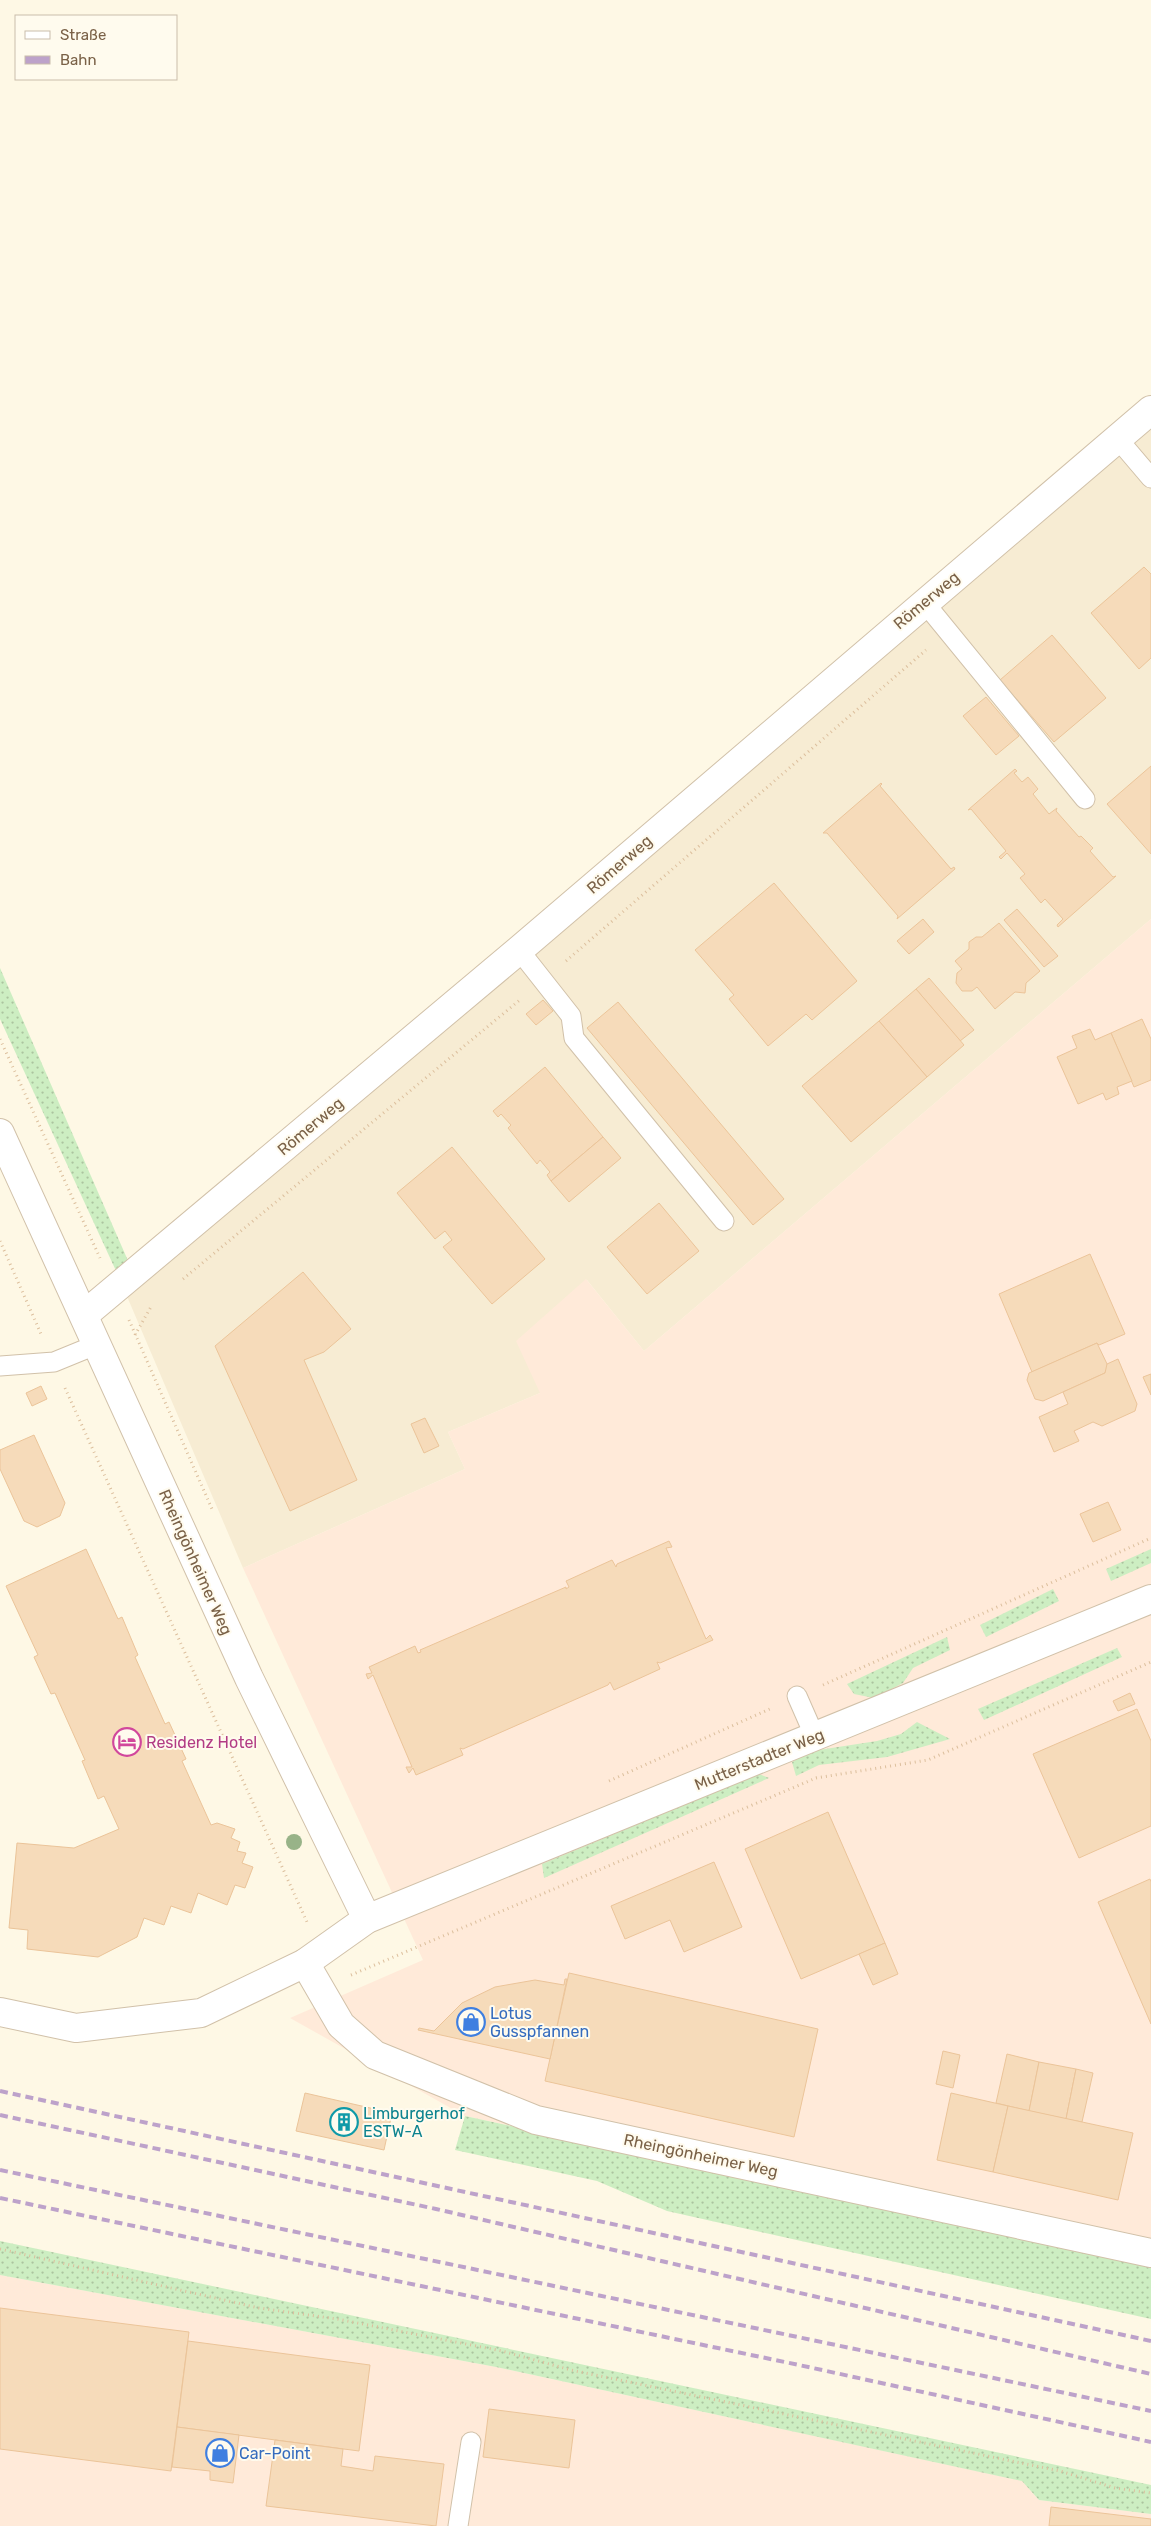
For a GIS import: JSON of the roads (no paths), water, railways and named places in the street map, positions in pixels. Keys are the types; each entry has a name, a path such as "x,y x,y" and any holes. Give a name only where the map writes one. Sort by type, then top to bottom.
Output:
{"street":[{"name":"Römerweg","path":"84,1315 519,950 1151,410"},
{"name":"Rheingönheimer Weg","path":"0,1133 249,1678 366,1919"},
{"name":"Mutterstadter Weg","path":"366,1919 1151,1600"},
{"path":"0,2012 76,2028 201,2012 305,1963 366,1919"},
{"name":"Rheingönheimer Weg","path":"305,1963 341,2025 376,2055 536,2120 1151,2252"}],"lane":[{"path":"1117,438 1151,478"},
{"path":"924,602 1085,799"},
{"path":"519,950 571,1016 574,1038 724,1220"},
{"path":"0,1366 54,1362 98,1344"},
{"path":"797,1696 815,1736"},
{"path":"458,2526 471,2442"}],"railway":[{"path":"0,2091 1151,2341"},
{"path":"0,2115 436,2209 1151,2374"},
{"path":"0,2170 1151,2411"},
{"path":"0,2198 799,2365 1151,2442"}],"place":[{"name":"Residenz Hotel","path":"127,1742"},
{"name":"Lotus Gusspfannen","path":"471,2022"},
{"name":"Limburgerhof ESTW-A","path":"344,2122"},
{"name":"Car-Point","path":"220,2453"}]}
